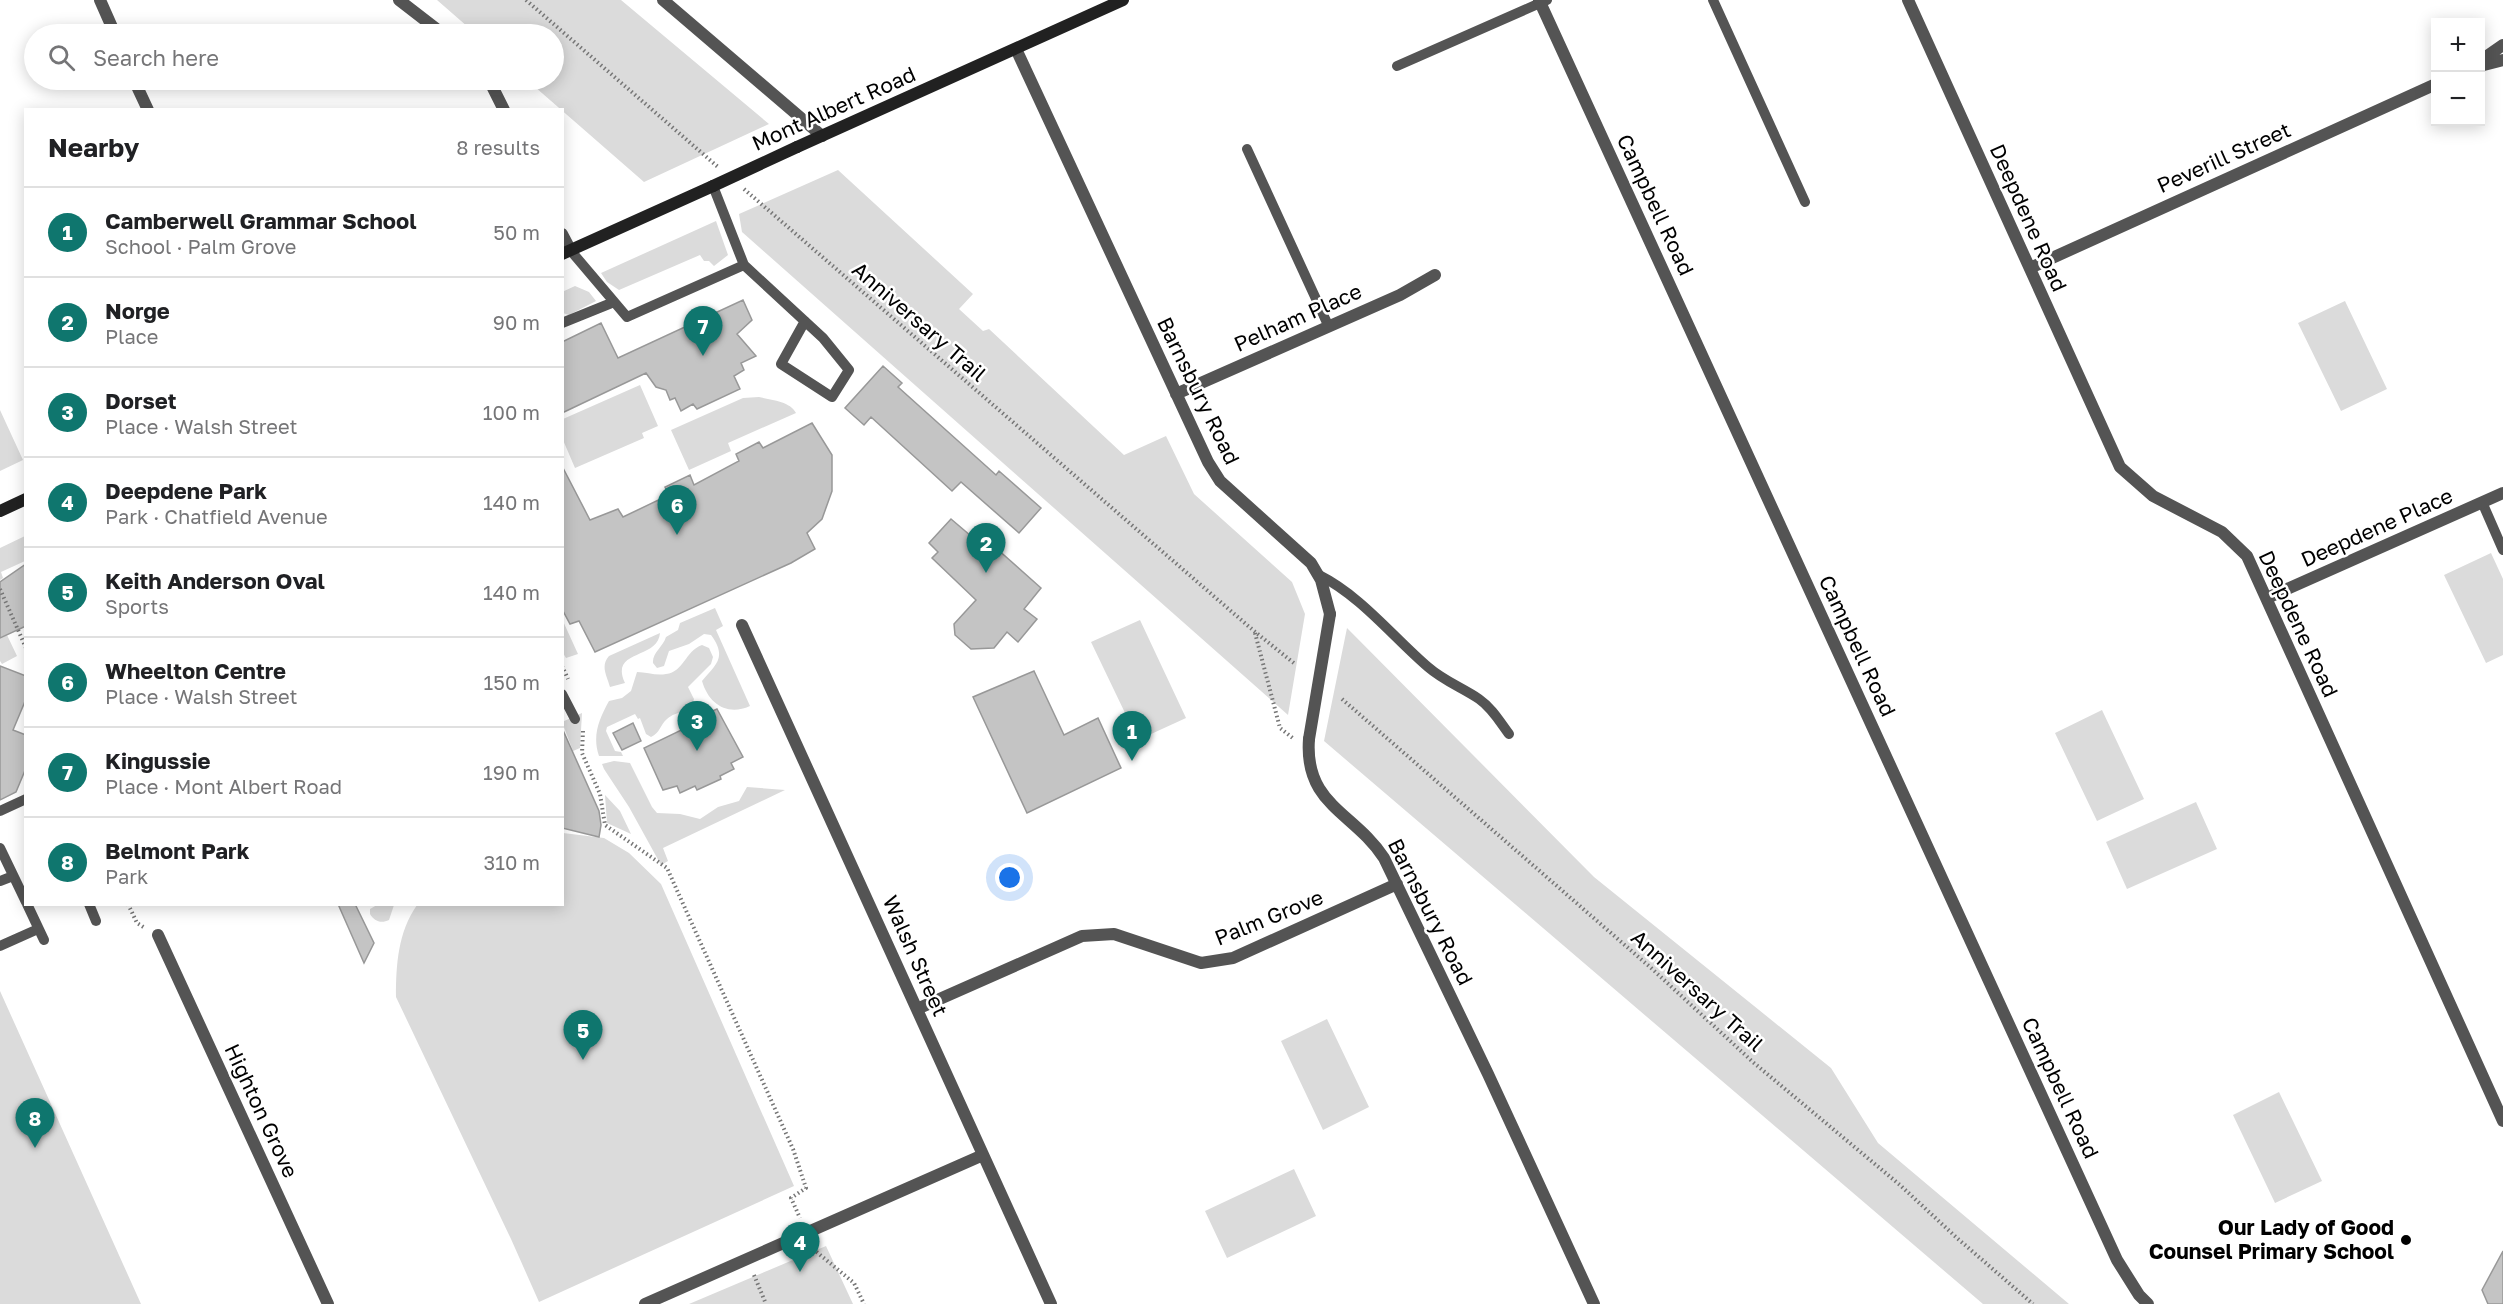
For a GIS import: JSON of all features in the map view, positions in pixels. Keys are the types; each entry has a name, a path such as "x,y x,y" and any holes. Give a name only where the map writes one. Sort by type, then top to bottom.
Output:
{"main road":[{"name":"Mont Albert Road","path":"567,253 1122,0"},
{"path":"0,511 24,500"}],"street":[{"path":"100,0 111,24"},
{"path":"399,0 430,24"},
{"path":"663,0 822,136"},
{"name":"Deepdene Road","path":"1908,0 2120,467 2153,496 2222,532 2247,556 2503,1120"},
{"name":"Campbell Road","path":"1542,1 2117,1260 2139,1295 2148,1304"},
{"path":"2485,58 2503,45"},
{"name":"Barnsbury Road","path":"1016,49 1203,453 1220,480 1300,552 1319,575 1330,614 1309,740 1310,770 1319,790 1373,843 1397,884 1594,1304"},
{"path":"2485,65 2503,60"},
{"name":"Peverill Street","path":"2030,268 2431,86"},
{"path":"139,90 147,108"},
{"path":"494,90 503,108"},
{"name":"Pelham Place","path":"1176,394 1400,295 1435,275"},
{"name":"Deepdene Place","path":"2267,598 2503,493"},
{"name":"Walsh Street","path":"742,625 1051,1304"},
{"name":"Palm Grove","path":"917,1009 1082,936 1114,934 1201,963 1233,958 1397,884"},
{"name":"Highton Grove","path":"158,935 328,1304"},
{"path":"645,1304 806,1239 983,1155"}],"lane":[{"path":"1713,0 1806,202"},
{"path":"1397,66 1542,1"},
{"path":"1247,148 1328,326"},
{"path":"713,186 744,265 823,338 849,370 832,397 781,364 806,323"},
{"path":"567,253 627,316 744,265"},
{"path":"564,322 614,302"},
{"path":"2482,502 2503,550"},
{"path":"1319,575 1364,609 1437,675 1480,700 1495,714 1509,734"},
{"path":"567,690 579,722"},
{"path":"0,811 24,800"},
{"path":"0,849 24,899"},
{"path":"0,881 13,876"},
{"path":"27,906 44,939"},
{"path":"90,906 96,921"},
{"path":"0,946 38,929"}],"path":[{"path":"526,0 554,24"},
{"path":"564,33 723,171"},
{"name":"Anniversary Trail","path":"741,187 1254,632 1295,664"},
{"path":"0,589 24,643"},
{"path":"1254,632 1280,728"},
{"name":"Anniversary Trail","path":"1342,699 1650,968 1754,1063 1900,1185 1963,1244 2033,1304"},
{"path":"579,722 582,753 600,794 605,825 667,868 793,1149 806,1188 791,1198 806,1239 854,1282 864,1304"},
{"path":"129,906 137,923 158,935"},
{"path":"761,1272 753,1276 766,1304"}],"shaded area":[{"path":"437,0 621,0 769,124 644,182 564,112 564,108 559,108 538,90 564,90 564,24 465,24"},
{"path":"838,170 973,294 959,309 983,331 989,329 1124,455 1166,436 1194,494 1292,582 1305,614 1288,715 742,232 739,214"},
{"path":"716,221 728,255 714,266 709,261 704,261 700,255 619,290 607,282 601,273"},
{"path":"575,286 589,292 596,301 569,315 564,313 564,291"},
{"path":"2345,301 2387,389 2341,411 2298,323"},
{"path":"640,385 658,426 642,433 644,438 575,468 564,442 564,419"},
{"path":"759,397 785,403 796,413 728,443 731,451 689,470 671,430 743,398"},
{"path":"0,410 23,460 0,471"},
{"path":"24,536 24,561 1,572 3,578 0,580 0,548"},
{"path":"2491,553 2503,579 2503,655 2486,663 2444,575"},
{"path":"715,608 723,626 716,630 750,706 742,709 734,710 720,706 714,702 705,689 702,681 718,661 719,655 719,650 711,635 704,634 689,644 669,651 664,666 657,668 653,663 654,656 666,637 678,630 680,623"},
{"path":"1140,620 1186,718 1138,740 1091,642"},
{"path":"564,623 578,654 566,658 564,655"},
{"path":"1347,628 1594,877 1831,1068 1878,1143 2069,1304 1983,1304 1324,741"},
{"path":"660,633 657,642 623,665 625,683 610,687 605,667 609,656"},
{"path":"7,635 17,656 2,664 0,638"},
{"path":"702,645 709,648 713,657 711,664 688,687 694,699 690,707 667,719 651,737 646,734 640,718 638,719 635,714 607,727 606,731 615,751 621,752 623,756 599,756 596,735 602,714 609,701 622,698 631,691 637,672 659,675 672,672"},
{"path":"2102,710 2144,799 2097,821 2055,733"},
{"path":"582,713 580,748 573,751 564,721"},
{"path":"614,761 630,763 657,813 680,814 700,819 718,807 739,801 747,787 785,790 663,848 668,861 661,865 629,807 604,769 602,764"},
{"path":"605,795 620,811 631,834 607,823"},
{"path":"2196,802 2217,849 2127,889 2106,842"},
{"path":"564,833 604,838 629,853 661,884 794,1186 539,1302 396,997 399,949 416,906 564,906"},
{"path":"375,906 394,906 389,920 381,922 370,914 370,909"},
{"path":"0,991 141,1304 0,1304"},
{"path":"1327,1019 1369,1107 1323,1130 1281,1041"},
{"path":"2279,1092 2322,1181 2275,1203 2233,1115"},
{"path":"1294,1169 1316,1216 1227,1258 1205,1211"},
{"path":"826,1246 853,1304 689,1304"}],"building":[{"path":"743,300 752,320 737,334 756,356 741,363 744,370 734,376 740,389 697,409 693,404 681,411 675,398 670,400 666,390 656,387 646,373 564,412 564,341 601,323 618,358"},
{"path":"883,366 902,383 898,387 996,475 999,471 1041,508 1019,533 961,482 952,491 871,417 864,425 845,408"},
{"path":"812,423 832,455 832,491 822,519 807,533 815,549 791,563 595,652 579,621 570,624 564,613 564,470 590,520 618,509 623,517 669,495 665,487 690,475 694,485 739,461 736,454 759,442 763,448"},
{"path":"951,519 991,553 996,548 1041,588 1024,609 1037,619 1018,642 1007,632 994,648 971,649 955,635 954,624 976,600 932,558 938,552 929,543"},
{"path":"24,565 24,627 0,638 0,582"},
{"path":"0,666 24,675 24,704 13,730 24,734 24,773 16,792 0,800"},
{"path":"1034,671 1064,735 1098,718 1121,768 1027,813 973,697"},
{"path":"717,709 743,757 731,763 734,769 720,776 721,779 697,790 695,786 680,793 677,786 663,790 644,748 694,724 692,720"},
{"path":"633,723 641,741 622,750 613,733"},
{"path":"564,732 599,811 601,825 599,837 564,828"},
{"path":"339,906 356,906 374,943 364,963"},
{"path":"2503,1251 2503,1304 2488,1304 2482,1290"}],"place":[{"name":"Kingussie","path":"703,356"},
{"name":"Wheelton Centre","path":"677,535"},
{"name":"Norge","path":"986,573"},
{"name":"Dorset","path":"697,751"},
{"name":"Camberwell Grammar School","path":"1132,761"},
{"name":"Keith Anderson Oval","path":"583,1060"},
{"name":"Belmont Park","path":"35,1148"},
{"name":"Our Lady of Good Counsel Primary School","path":"2406,1240"},
{"name":"Deepdene Park","path":"800,1272"}]}
